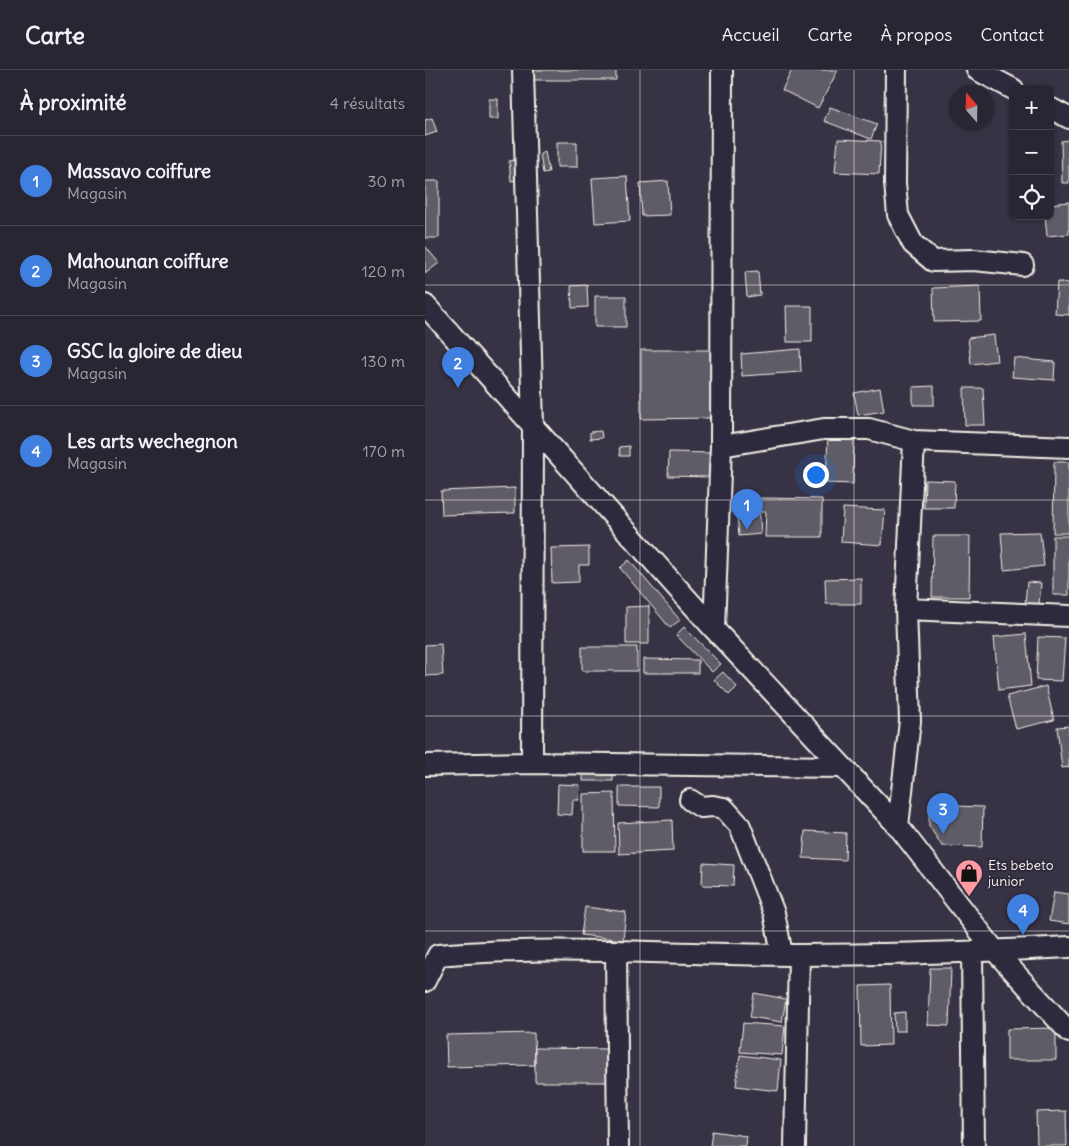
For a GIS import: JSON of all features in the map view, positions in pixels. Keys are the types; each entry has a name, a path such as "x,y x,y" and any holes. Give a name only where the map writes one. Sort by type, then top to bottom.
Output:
{"street":[{"path":"523,70 533,426 532,763"},
{"path":"714,629 721,446 722,70"},
{"path":"897,70 895,183 898,215 913,244 933,261 974,260 1023,265"},
{"path":"977,70 1009,87"},
{"path":"1054,110 1069,118"},
{"path":"425,305 714,629 898,826 995,951 1069,1032"},
{"path":"721,446 824,429 869,429 914,441 1069,447"},
{"path":"898,826 910,721 906,609 914,441"},
{"path":"906,609 1069,616"},
{"path":"425,765 532,763 842,767"},
{"path":"690,800 701,807 713,806 724,808 739,826 791,955 795,1146"},
{"path":"425,981 432,955 482,951 616,951 791,955 972,952 1069,947"},
{"path":"616,951 618,1146"},
{"path":"972,952 973,1146"}],"building":[{"path":"533,70 616,70 616,80 533,80"},
{"path":"792,70 838,70 818,108 782,90"},
{"path":"489,99 498,99 498,119 489,119"},
{"path":"830,107 877,124 871,139 824,121"},
{"path":"432,118 437,132 425,136 425,120"},
{"path":"838,139 881,141 879,174 835,172"},
{"path":"1069,140 1069,183 1062,183 1061,141"},
{"path":"557,142 577,142 577,167 557,167"},
{"path":"545,152 549,172 543,173 540,154"},
{"path":"515,160 518,180 511,181 509,161"},
{"path":"627,176 630,221 595,223 592,178"},
{"path":"425,181 439,181 439,238 425,238"},
{"path":"668,181 670,215 642,216 640,183"},
{"path":"1069,202 1069,234 1047,236 1045,220 1054,220 1054,204"},
{"path":"425,246 439,263 426,273 425,272"},
{"path":"758,271 760,295 747,297 745,272"},
{"path":"1057,282 1069,283 1069,315 1055,314"},
{"path":"587,285 588,307 572,308 571,286"},
{"path":"980,286 981,321 934,322 933,288"},
{"path":"595,296 626,296 626,327 595,327"},
{"path":"786,306 812,306 812,342 787,342"},
{"path":"994,335 997,361 971,364 968,338"},
{"path":"800,349 801,372 742,376 741,354"},
{"path":"641,350 711,350 711,418 641,419"},
{"path":"1014,358 1055,362 1054,380 1012,377"},
{"path":"934,386 934,405 913,405 913,387"},
{"path":"880,388 884,411 858,415 854,393"},
{"path":"964,388 983,388 985,425 965,425"},
{"path":"601,431 602,438 590,439 590,432"},
{"path":"828,435 854,436 853,484 826,483"},
{"path":"629,446 629,456 620,456 619,447"},
{"path":"669,452 710,453 709,477 668,476"},
{"path":"1054,462 1069,462 1069,533 1053,533"},
{"path":"925,480 955,481 954,508 924,508"},
{"path":"515,488 515,513 442,515 441,491"},
{"path":"760,498 822,499 822,537 765,537 766,512 760,512"},
{"path":"759,503 761,534 739,536 736,505"},
{"path":"843,508 885,510 882,545 841,542"},
{"path":"1040,532 1044,566 1004,570 1001,533"},
{"path":"933,536 970,536 969,597 932,597"},
{"path":"1053,536 1069,536 1069,595 1053,595"},
{"path":"589,547 589,565 579,565 579,582 552,583 551,548"},
{"path":"629,560 680,620 670,628 620,568"},
{"path":"861,578 861,604 826,604 825,579"},
{"path":"1027,582 1041,583 1039,605 1025,604"},
{"path":"649,606 649,644 626,644 626,607"},
{"path":"684,627 721,664 712,672 676,635"},
{"path":"1026,634 1031,686 999,690 994,637"},
{"path":"1038,637 1065,638 1062,681 1036,680"},
{"path":"441,644 443,675 425,676 425,645"},
{"path":"582,647 637,647 637,671 582,671"},
{"path":"643,659 698,660 698,673 643,673"},
{"path":"723,672 737,687 729,695 714,680"},
{"path":"1046,686 1054,720 1016,729 1007,696"},
{"path":"1069,726 1069,767 1062,768 1057,727"},
{"path":"583,770 613,770 613,781 583,781"},
{"path":"558,784 580,785 579,800 573,800 572,815 557,814"},
{"path":"619,787 659,787 659,807 619,806"},
{"path":"614,793 615,851 583,851 583,794"},
{"path":"929,805 983,807 982,847 942,846 929,826"},
{"path":"672,820 673,851 619,854 618,823"},
{"path":"805,831 846,833 845,860 803,858"},
{"path":"703,863 734,865 733,886 702,885"},
{"path":"1054,892 1069,894 1069,924 1049,921"},
{"path":"585,907 626,912 623,940 581,935"},
{"path":"930,968 951,968 949,1026 928,1025"},
{"path":"890,985 891,1045 861,1046 860,986"},
{"path":"754,993 786,999 782,1022 750,1017"},
{"path":"905,1012 905,1031 895,1031 894,1013"},
{"path":"743,1023 785,1026 782,1055 740,1052"},
{"path":"1056,1028 1056,1060 1007,1060 1007,1029"},
{"path":"534,1033 535,1065 447,1067 446,1035"},
{"path":"535,1048 611,1049 611,1082 535,1082"},
{"path":"740,1055 781,1060 778,1091 736,1086"},
{"path":"1066,1111 1067,1146 1037,1146 1036,1112"},
{"path":"712,1131 746,1136 745,1146 710,1146"}],"place":[{"name":"Mahounan coiffure","path":"458,388"},
{"name":"Massavo coiffure","path":"747,530"},
{"name":"GSC la gloire de dieu","path":"943,834"},
{"name":"Ets bebeto junior","path":"969,897"},
{"name":"Les arts wechegnon","path":"1023,935"}]}
